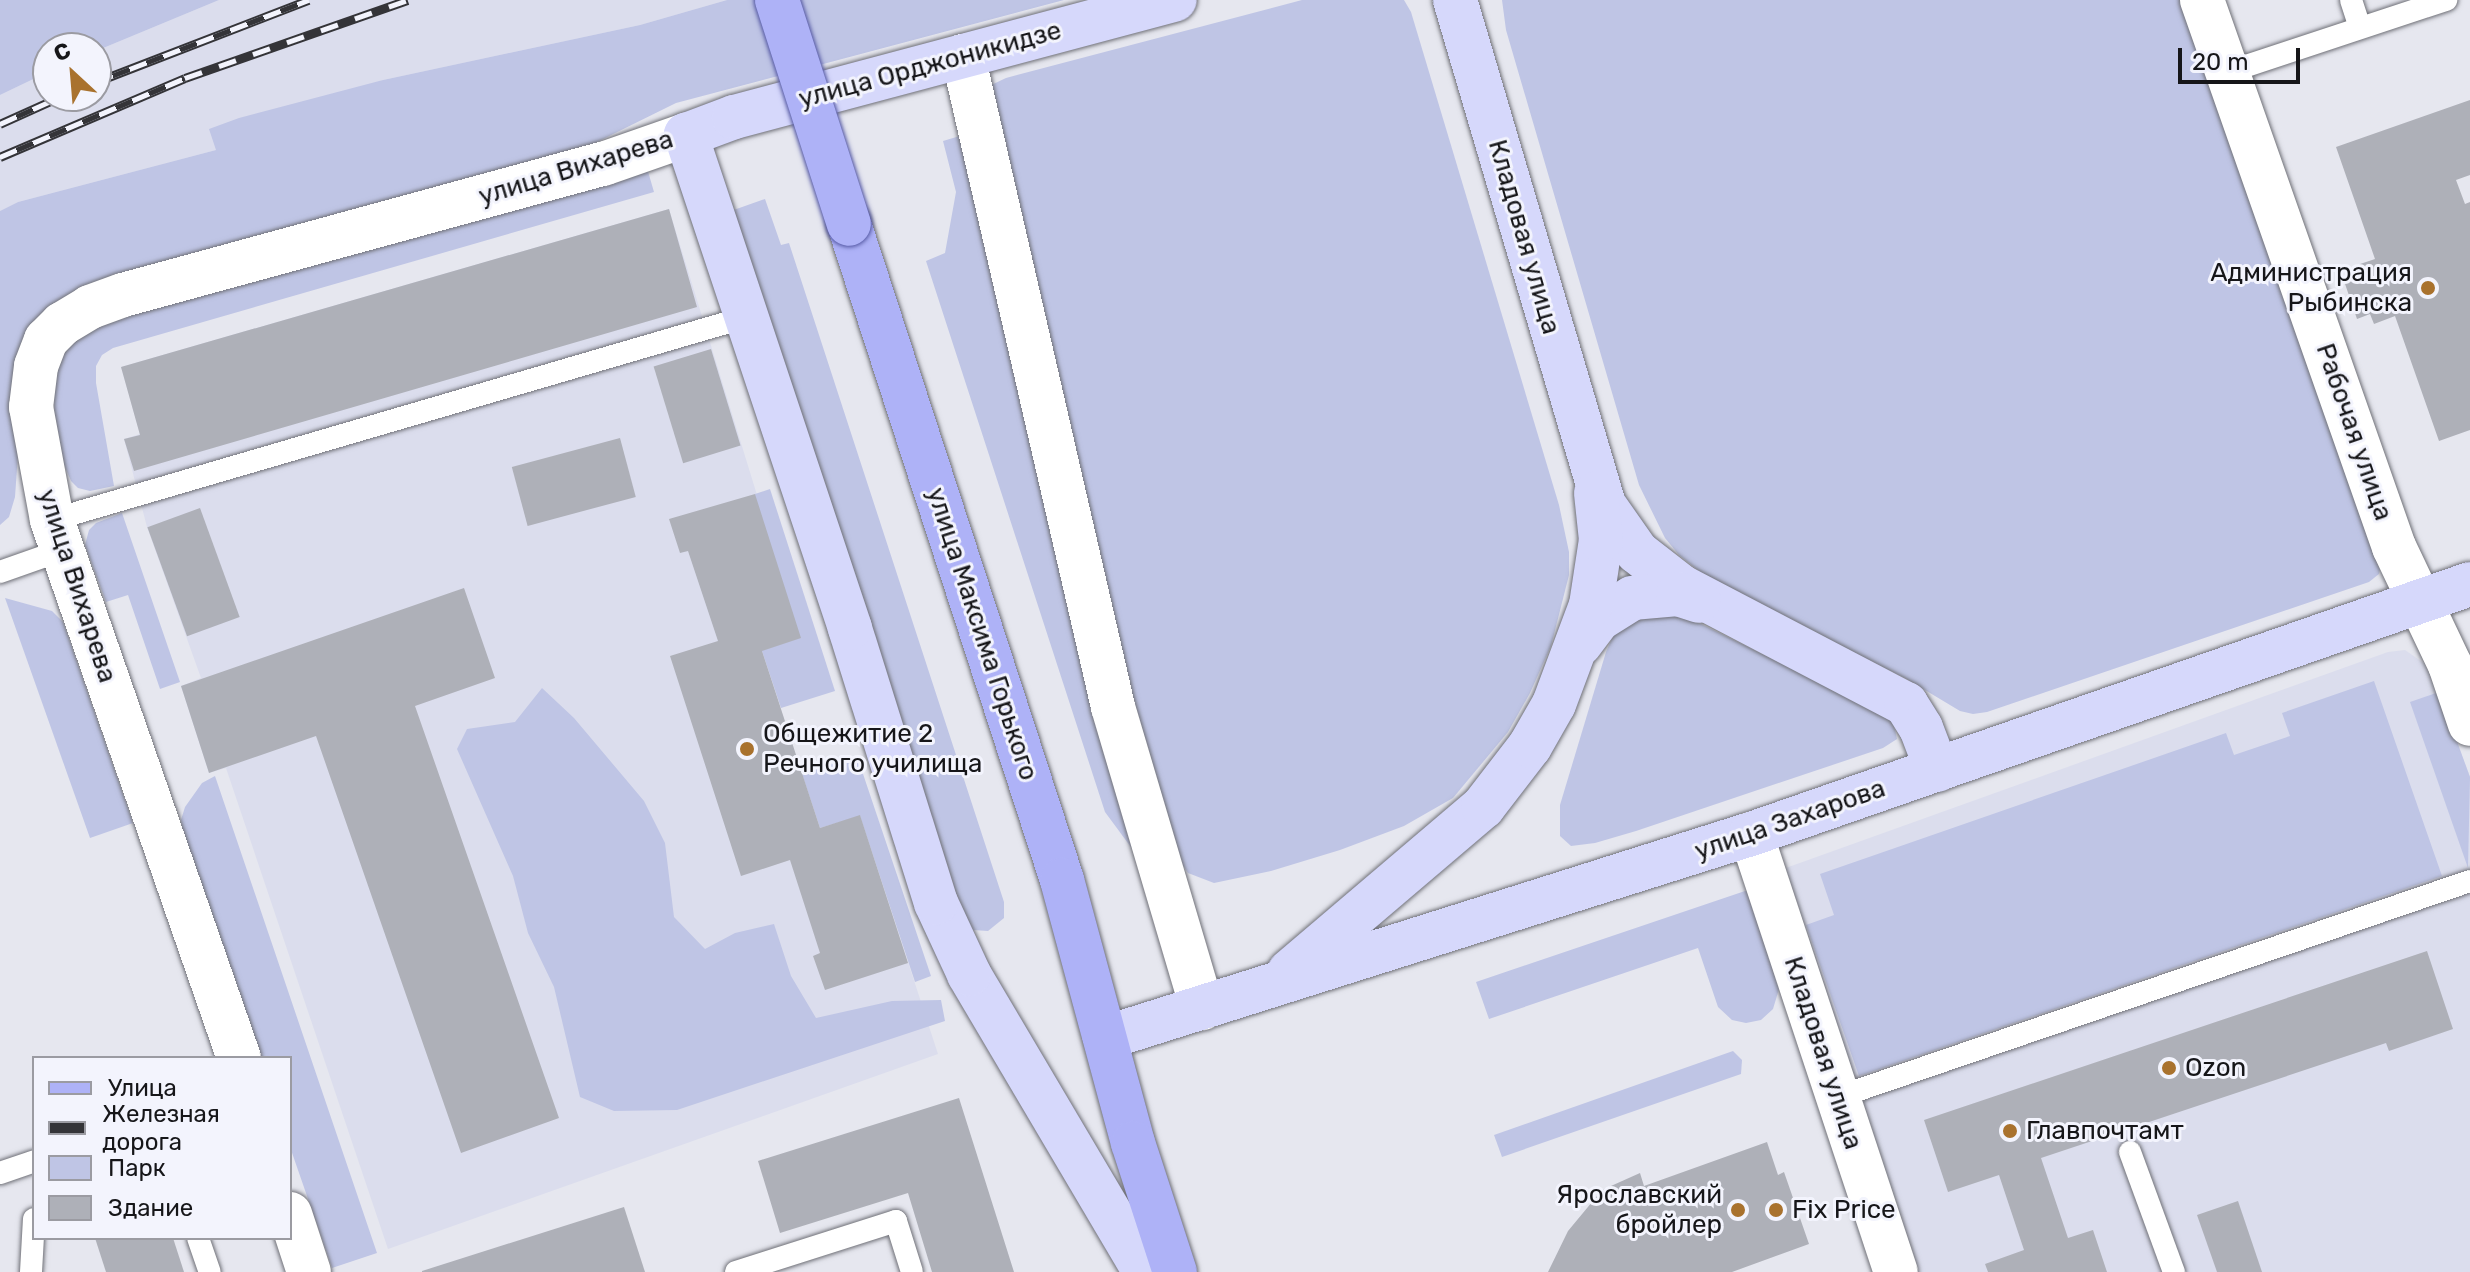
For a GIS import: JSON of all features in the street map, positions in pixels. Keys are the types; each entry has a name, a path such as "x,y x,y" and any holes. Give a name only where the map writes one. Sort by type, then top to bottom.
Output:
{"main road":[{"name":"улица Максима Горького","path":"777,0 1062,880 1133,1143 1175,1272"}],"street":[{"name":"улица Орджоникидзе","path":"686,135 734,117 1175,0"},
{"name":"Кладовая улица","path":"1455,0 1593,475"},
{"name":"Рабочая улица","path":"2202,0 2394,547 2450,665 2470,724"},
{"path":"963,56 1113,707 1202,1008"},
{"path":"686,135 850,628 925,873 947,928 982,998 1145,1272"},
{"name":"улица Вихарева","path":"238,1056 57,535 41,474 31,407 36,366 46,340 62,324 90,307 123,295 603,164 686,135"},
{"path":"1593,475 1604,505 1637,552 1658,571 1709,604 1906,704 1921,728 1937,770"},
{"path":"1274,985 1483,807 1530,746 1554,704 1575,654 1598,572 1601,540 1593,475"},
{"name":"улица Захарова","path":"1105,1038 1751,834 2470,584"},
{"path":"1575,654 1599,619 1632,598 1678,594 1709,604"},
{"name":"Кладовая улица","path":"1751,834 1896,1272"},
{"path":"292,1220 309,1272"}],"lane":[{"path":"2351,0 2360,28"},
{"path":"2228,72 2446,0"},
{"path":"0,572 57,535 746,317"},
{"path":"1838,1097 2470,881"},
{"path":"2130,1152 2174,1272"},
{"path":"0,1173 32,1162"},
{"path":"736,1272 896,1221 912,1272"},
{"path":"31,1272 33,1240"},
{"path":"199,1240 210,1272"}],"shaded area":[{"path":"219,0 727,0 640,25 383,80 216,150 18,202 0,211 0,95 32,80 32,112 112,112 112,44"},
{"path":"669,209 801,638 762,651 819,828 860,815 938,1054 388,1249 226,768 209,773 181,686 201,678 147,527 124,439 140,434 121,367"},
{"path":"2405,650 2428,666 2470,777 2470,1272 1916,1272 1783,869 2388,652"}],"green space":[{"path":"0,0 219,0 112,44 112,32 32,32 32,80 0,95"},
{"path":"727,0 1064,0 676,103 595,143 116,281 85,293 19,440 15,497 9,517 0,525 0,211 18,202 216,150 209,129 239,118 383,80 640,25"},
{"path":"1302,0 1404,0 1411,12 1559,505 1569,552 1569,575 1551,646 1530,693 1508,732 1453,798 1404,826 1340,850 1271,871 1214,883 1188,873 1163,836 987,87 1006,78"},
{"path":"1502,0 2183,0 2380,569 2379,574 2369,582 1987,712 1973,714 1960,711 1905,678 1717,585 1679,555 1665,538 1639,485 1506,30"},
{"path":"970,133 1136,854 1105,812 926,261 945,253 956,192 943,141"},
{"path":"647,168 654,192 113,348 102,355 96,366 96,383 114,486 90,491 78,488 71,481 55,430 54,396 55,373 71,339 112,318"},
{"path":"765,199 781,245 789,243 1004,902 1004,918 988,931 973,930 966,924 728,212"},
{"path":"770,489 835,691 781,708 762,651 755,494"},
{"path":"122,513 180,682 160,689 128,595 106,602 85,545 89,530 96,523"},
{"path":"5,598 52,611 63,622 133,823 90,838"},
{"path":"1675,616 1701,624 1883,713 1893,721 1897,739 1883,748 1636,831 1595,843 1571,846 1560,836 1560,805 1613,636 1639,618"},
{"path":"2374,681 2442,876 1859,1076 1806,925 1834,915 1820,874 2226,733 2234,755 2290,736 2282,713"},
{"path":"542,688 574,718 644,801 665,843 674,917 705,949 735,933 774,924 791,976 816,1018 892,1001 941,1000 945,1021 677,1110 614,1111 580,1097 554,987 528,933 513,876 457,749 467,729 515,722"},
{"path":"2439,692 2470,777 2468,868 2410,702"},
{"path":"857,756 931,976 915,982 860,816 820,828 802,774"},
{"path":"215,776 377,1253 332,1268 292,1153 292,1056 258,1056 183,835 181,820 185,807 202,783"},
{"path":"1749,891 1782,979 1773,1009 1761,1020 1746,1023 1732,1020 1718,1007 1698,948 1489,1019 1476,982"},
{"path":"1733,1051 1742,1060 1741,1074 1502,1157 1494,1135"}],"building":[{"name":"Администрация Рыбинска","path":"2470,100 2470,175 2456,180 2465,204 2470,202 2470,430 2439,441 2395,316 2374,324 2370,314 2357,319 2343,278 2356,274 2354,266 2375,259 2336,147"},
{"path":"669,209 697,307 134,471 124,439 140,435 121,367"},
{"path":"711,349 741,446 683,463 654,367"},
{"path":"620,438 636,497 528,526 512,467"},
{"name":"Общежитие 2 Речного училища","path":"755,494 801,638 762,651 820,828 860,815 908,963 825,990 813,956 820,953 790,860 741,876 670,656 718,641 688,551 680,553 669,519"},
{"path":"200,508 240,617 187,636 147,527"},
{"path":"464,588 495,678 415,706 559,1118 461,1153 316,736 209,773 181,686"},
{"path":"2427,951 2453,1029 2389,1051 2386,1043 2041,1158 2068,1238 2093,1230 2107,1272 1988,1272 1985,1264 2024,1250 1999,1175 1948,1192 1924,1120"},
{"path":"959,1098 1014,1272 932,1272 908,1193 780,1233 758,1161"},
{"path":"1767,1142 1778,1175 1784,1172 1809,1244 1732,1272 1548,1272 1568,1231 1602,1190 1640,1173 1644,1186"},
{"path":"2238,1201 2262,1272 2217,1272 2197,1215"},
{"path":"624,1207 645,1272 422,1272 422,1271"},
{"path":"96,1240 174,1240 184,1272 106,1272"}],"railway":[{"path":"112,76 309,0"},
{"path":"0,157 185,78 408,0"},
{"path":"0,124 32,110"}],"place":[{"name":"Администрация Рыбинска","path":"2428,288"},
{"name":"Общежитие 2 Речного училища","path":"747,749"},
{"name":"Ozon","path":"2169,1068"},
{"name":"Главпочтамт","path":"2010,1131"},
{"name":"Ярославский бройлер","path":"1738,1210"},
{"name":"Fix Price","path":"1776,1210"}]}
